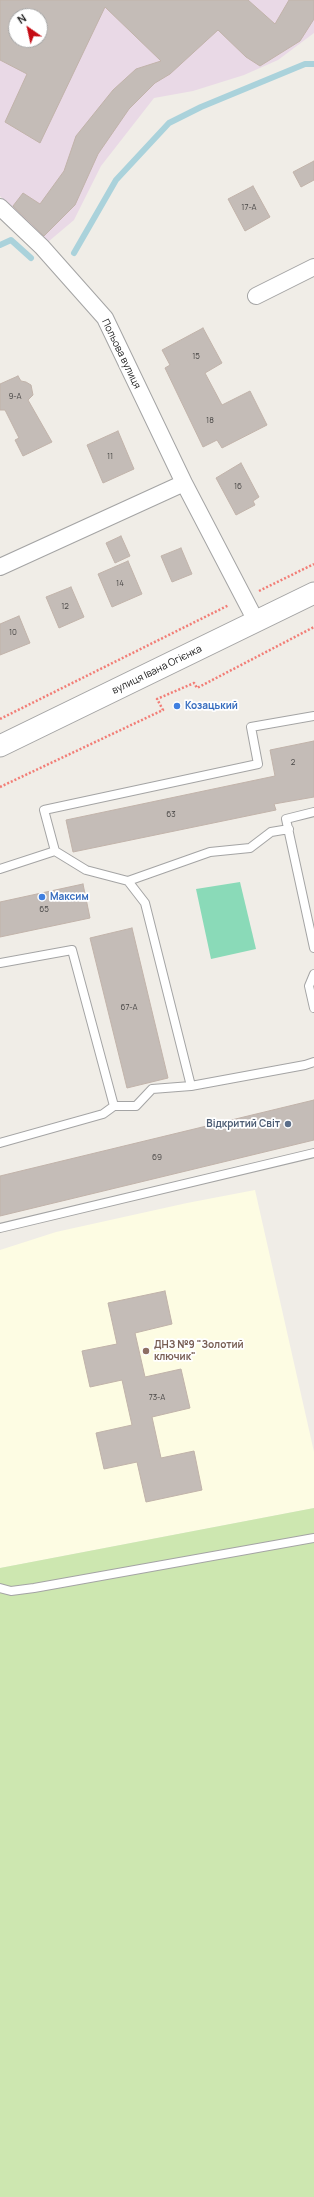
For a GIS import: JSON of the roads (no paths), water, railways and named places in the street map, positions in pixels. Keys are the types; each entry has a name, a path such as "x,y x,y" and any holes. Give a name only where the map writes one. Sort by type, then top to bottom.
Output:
{"street":[{"name":"Польова вулиця","path":"0,207 42,247 105,318 184,483 256,622"},
{"path":"256,296 314,267"},
{"path":"0,567 184,483"},
{"name":"вулиця Івана Огієнка","path":"0,746 314,593"}],"lane":[{"path":"288,829 271,832 250,848 210,852 128,881 86,870 55,851 44,810 258,764 251,727 314,716"},
{"path":"314,812 286,819 314,948"},
{"path":"0,869 55,851"},
{"path":"128,881 145,903 191,1086"},
{"path":"0,963 72,950 114,1106"},
{"path":"314,974 309,986 314,1008"},
{"path":"0,1143 103,1114 114,1106 136,1106 152,1089 191,1086 305,1066 314,1062"},
{"path":"0,1228 314,1153"},
{"path":"0,1588 11,1591 34,1588 314,1538"}],"waterway":[{"path":"74,253 116,180 169,123 201,107 305,64 314,64"},
{"path":"0,245 11,240 31,258"}],"place":[{"name":"Козацький","path":"177,706"},
{"name":"Максим","path":"42,897"},
{"name":"Відкритий Світ","path":"288,1124"},
{"name":"ДНЗ №9 \"Золотий ключик\"","path":"146,1351"}]}
